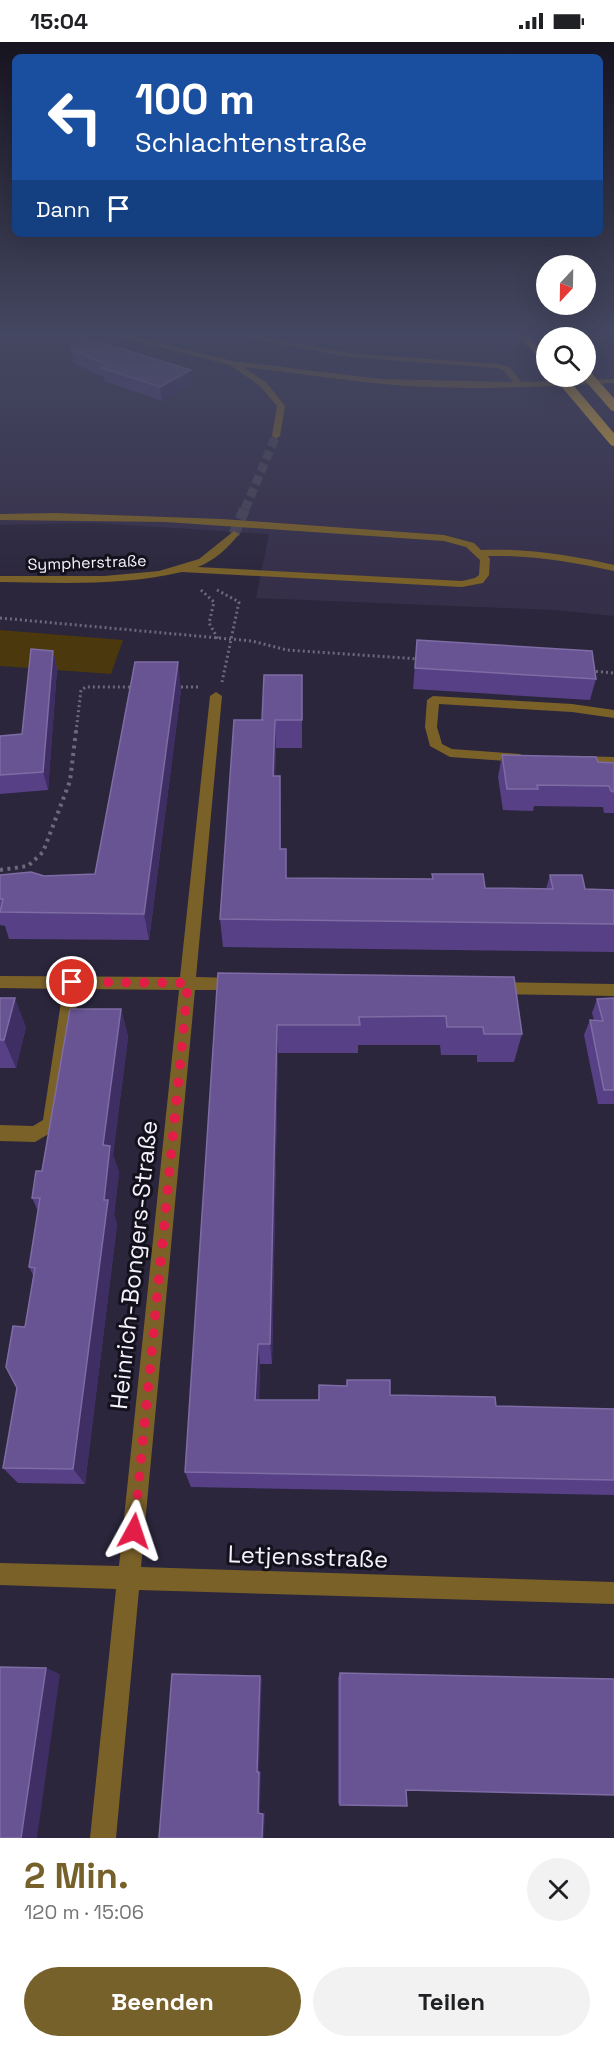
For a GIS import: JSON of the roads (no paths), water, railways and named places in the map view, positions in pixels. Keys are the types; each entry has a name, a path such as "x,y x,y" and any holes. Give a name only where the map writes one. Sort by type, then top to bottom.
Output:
{"highway":[{"path":"594,417 614,441"}],"street":[{"path":"276,436 279,417"},
{"path":"0,517 78,515 444,538 470,545 482,554 485,560 484,575 479,581 462,584 178,569"},
{"name":"Sympherstraße","path":"0,579 149,576 178,569 210,557 234,534"},
{"path":"482,554 506,552 583,561 614,568"},
{"name":"Heinrich-Bongers-Straße","path":"103,1838 218,692"},
{"path":"533,758 450,753 436,746 431,727 432,700 572,708 614,714"},
{"path":"568,759 614,761"},
{"path":"0,982 259,984"},
{"path":"0,1133 35,1134 51,1124 72,982"},
{"path":"484,988 614,990"},
{"name":"Letjensstraße","path":"0,1574 614,1593"}],"tunnel":[{"path":"245,509 276,436"},
{"path":"234,534 245,508"}]}
